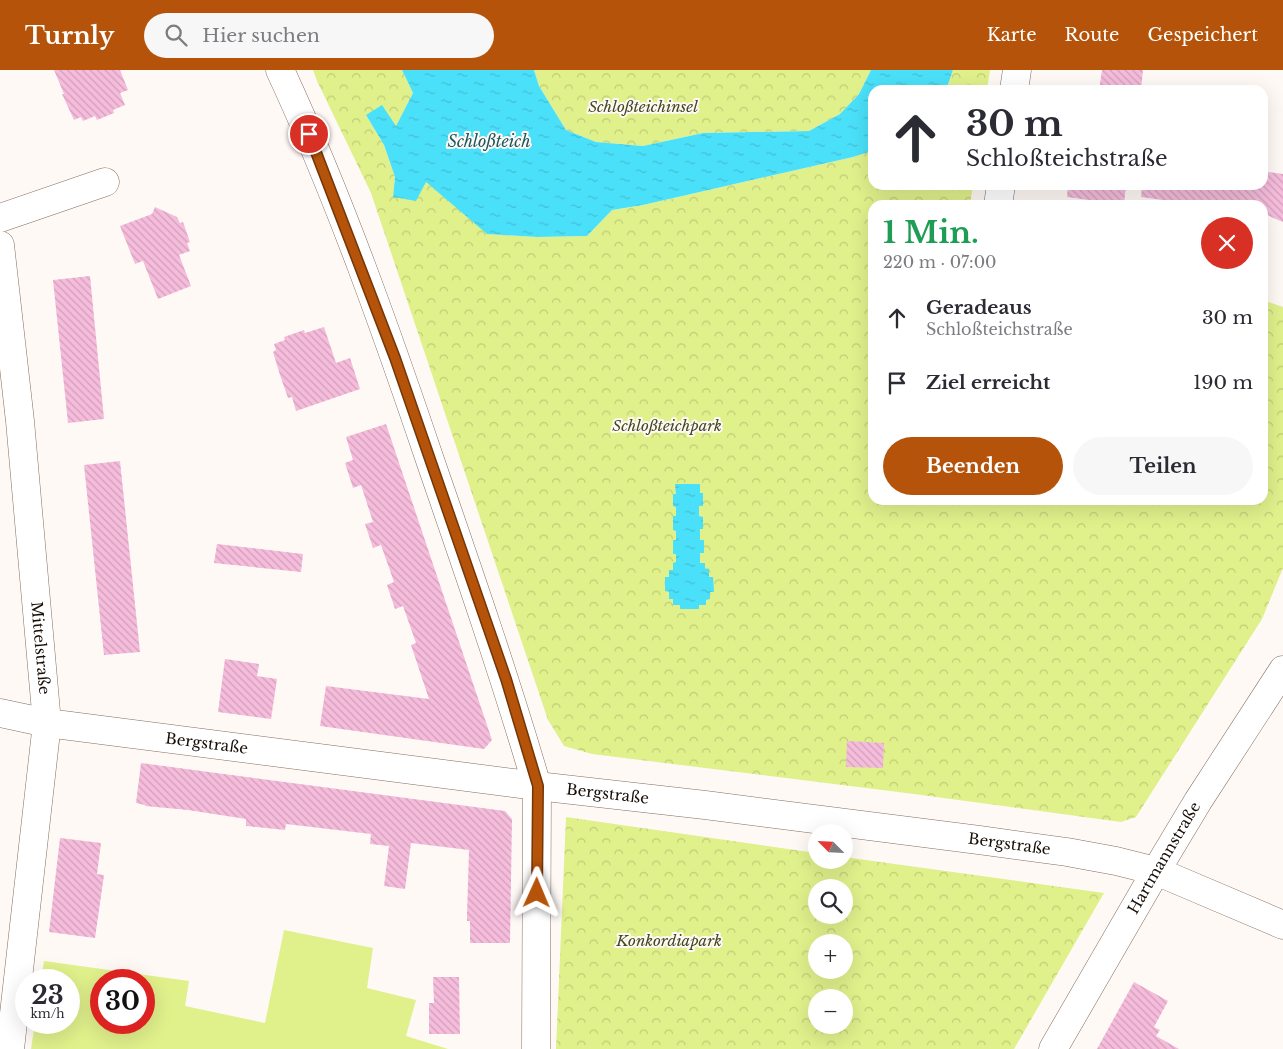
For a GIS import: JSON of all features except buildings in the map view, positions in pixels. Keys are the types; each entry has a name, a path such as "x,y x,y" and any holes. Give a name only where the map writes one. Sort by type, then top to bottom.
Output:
{"street":[{"path":"280,70 302,118 342,217 395,358 506,679 538,786 536,1049"},
{"path":"1015,85 1017,70"},
{"path":"0,218 105,182"},
{"name":"Mittelstraße","path":"0,245 20,421 47,723 10,1049"},
{"name":"Hartmannstraße","path":"1053,1049 1156,871 1283,670"},
{"name":"Bergstraße","path":"0,713 47,723 1067,852 1156,871 1283,924"}],"green space":[{"name":"Schloßteichpark","path":"313,70 402,70 413,93 396,126 366,115 384,145 395,177 393,197 425,181 488,234 537,237 587,236 612,210 643,205 868,152 868,190 972,190 971,200 868,200 868,505 1268,505 1268,302 1283,307 1283,568 1262,619 1136,817 1121,822 592,754 564,746 548,720 371,193"},
{"name":"Schloßteichinsel","path":"534,70 871,70 859,94 840,114 809,131 703,133 643,146 596,142 566,130 539,86"},
{"path":"953,70 990,70 988,85 948,85"},
{"name":"Konkordiapark","path":"566,817 808,852 808,869 853,869 853,858 1104,893 1014,1049 556,1049"},
{"path":"284,930 373,948 367,988 416,1000 406,1036 448,1049 31,1049 33,1034 80,1034 80,969 43,969 44,961 102,969 90,969 90,1034 155,1034 155,976 189,981 185,1006 265,1023"}],"water":[{"name":"Schloßteich","path":"402,70 534,70 539,86 566,130 596,142 643,146 703,133 809,131 840,114 859,94 871,70 953,70 948,85 868,85 868,152 643,205 612,210 587,236 537,237 487,234 426,182 416,201 393,197 395,177 384,145 366,115 382,105 396,126 413,93"},
{"path":"675,484 700,484 700,493 703,493 703,506 699,506 699,516 703,517 703,529 700,529 700,540 704,540 704,553 700,553 700,563 705,563 705,569 709,569 709,577 713,577 714,592 710,592 710,599 706,600 706,605 699,605 699,609 680,609 680,605 673,605 673,599 669,599 669,592 665,591 665,577 669,577 669,570 673,570 673,563 676,562 676,554 673,554 673,540 676,540 676,531 673,530 673,516 676,516 676,507 673,506 673,494 676,494"}],"route":[{"path":"309,134 395,358 506,679 538,786 537,893"}]}
